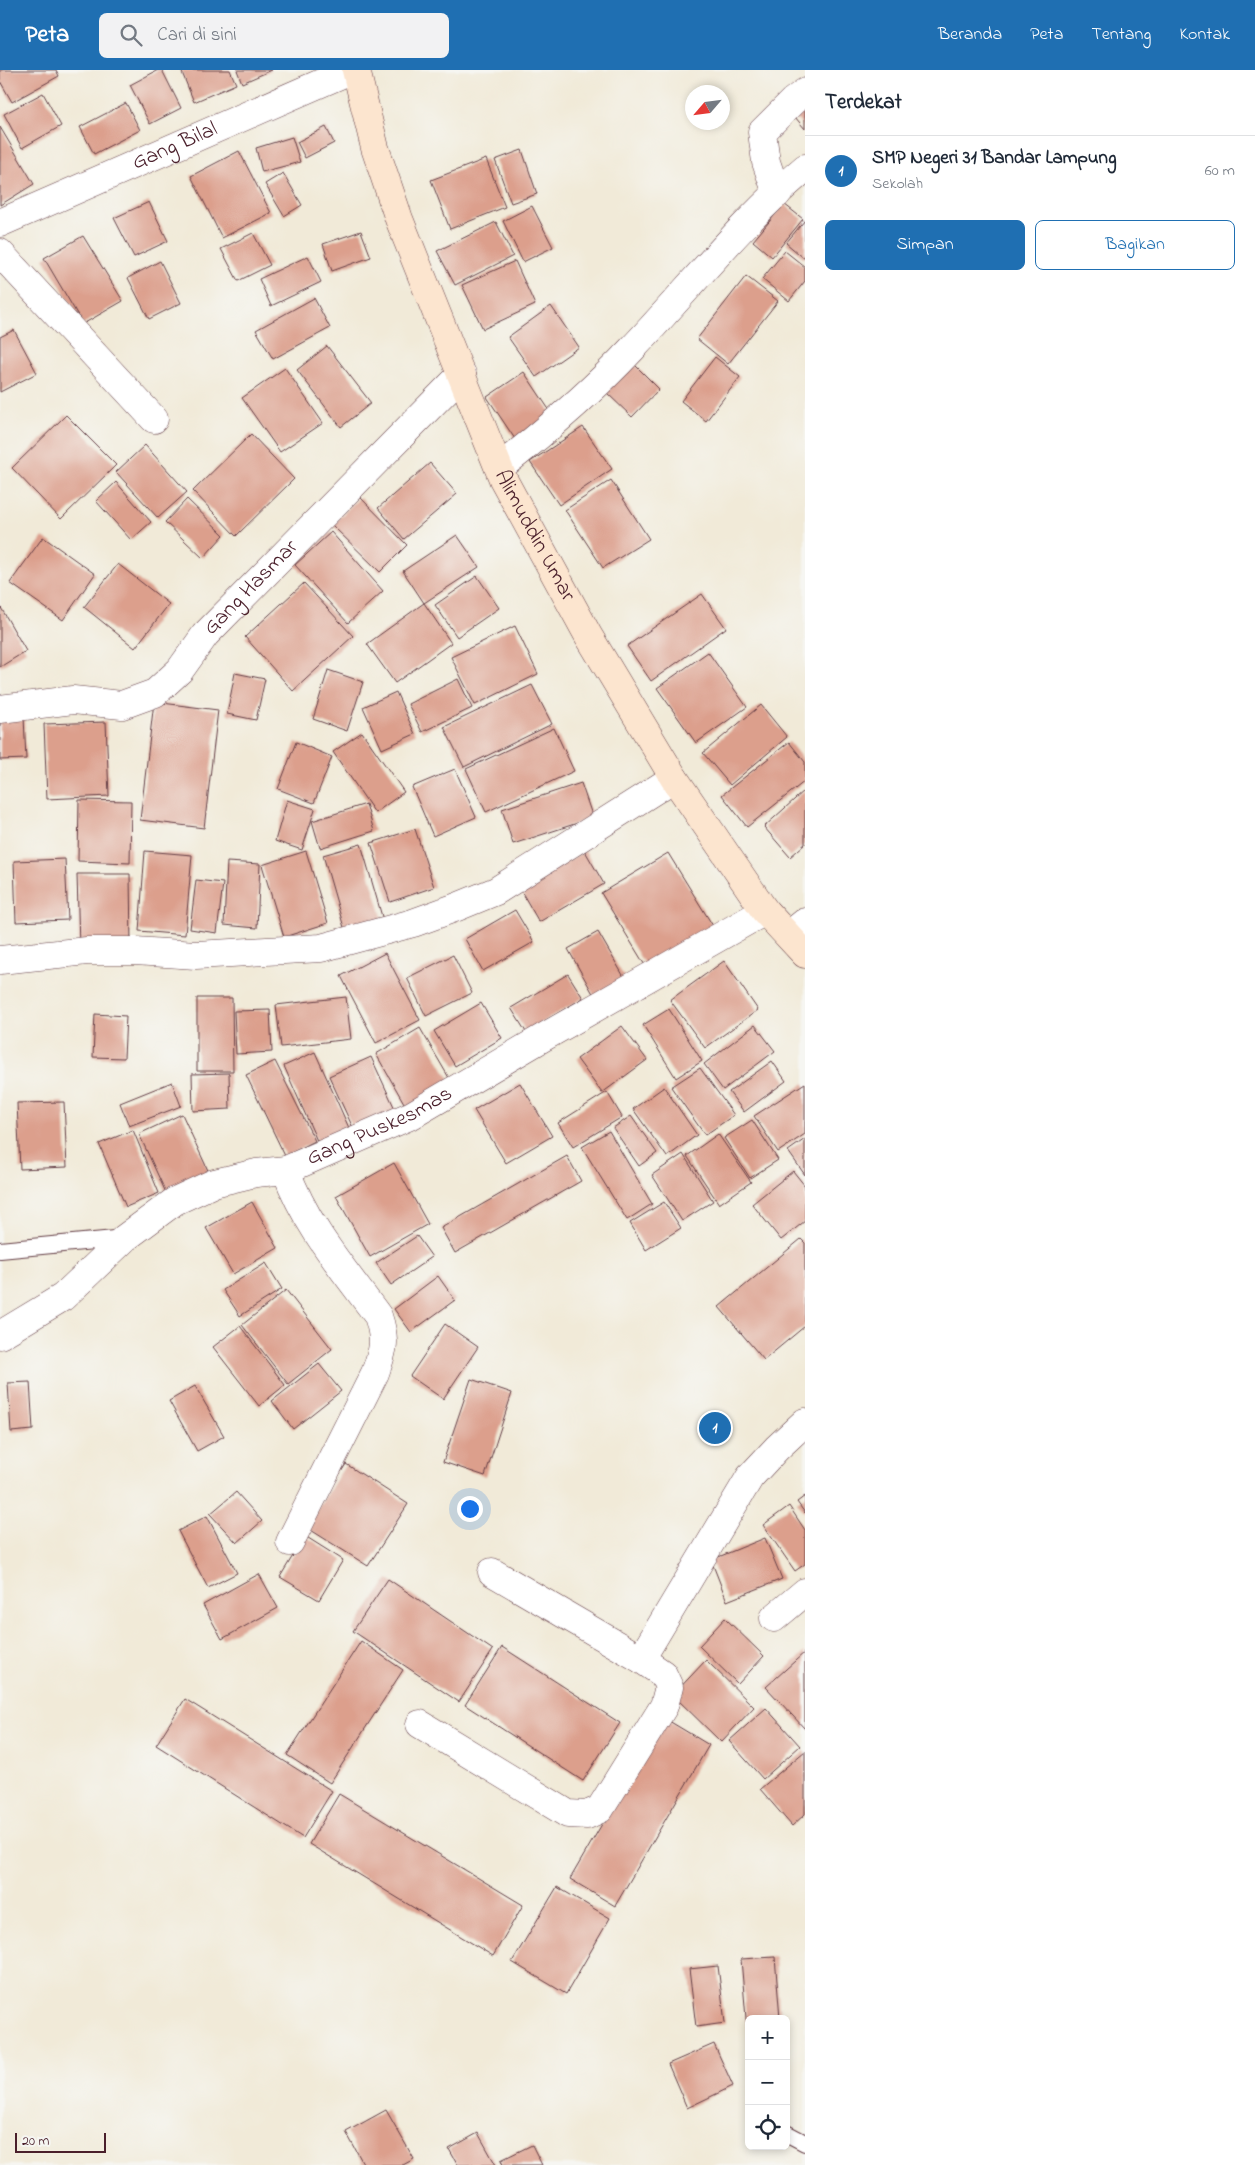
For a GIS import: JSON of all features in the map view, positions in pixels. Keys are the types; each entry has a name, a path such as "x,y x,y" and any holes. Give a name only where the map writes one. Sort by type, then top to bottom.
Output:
{"street":[{"name":"Gang Bilal","path":"0,223 351,70"},
{"name":"Alimuddin Umar","path":"356,70 375,148 396,210 508,487 588,635 674,778 765,911 800,937"},
{"path":"777,194 766,162 762,132 793,100 805,92"},
{"path":"499,468 557,423 595,386 632,349 702,270 805,168"},
{"path":"0,253 154,419"},
{"name":"Gang Hasmar","path":"0,709 73,700 122,705 155,693 180,670 205,635 462,374"},
{"path":"0,960 87,951 135,951 196,955 321,948 413,922 496,891 674,778"},
{"name":"Gang Puskesmas","path":"0,1335 63,1297 125,1238 175,1201 214,1183 256,1173 286,1170 412,1115 765,911"},
{"path":"286,1170 292,1188 308,1218 378,1316 384,1333 383,1350 375,1373 290,1542"},
{"path":"641,1659 750,1477 805,1422"},
{"path":"420,1724 568,1814 587,1815 600,1809 664,1706 669,1687 662,1674 641,1659 492,1572"},
{"path":"774,1618 805,1592"}],"lane":[{"path":"0,1250 125,1238"},
{"path":"790,2135 805,2144"}],"building":[{"path":"0,70 56,70 59,76 12,102 0,81"},
{"path":"158,70 162,70 181,108 150,124 130,85"},
{"path":"181,70 230,70 236,84 194,102"},
{"path":"237,70 272,70 242,83"},
{"path":"43,93 61,126 22,148 4,114"},
{"path":"126,103 140,130 94,154 80,127"},
{"path":"805,109 805,129 795,117"},
{"path":"0,127 34,184 0,205"},
{"path":"326,127 334,143 305,158 297,142"},
{"path":"292,137 300,162 262,172 256,148"},
{"path":"522,150 537,194 511,203 495,160"},
{"path":"239,151 271,213 222,238 191,176"},
{"path":"486,159 505,207 450,229 431,180"},
{"path":"283,173 302,205 284,216 265,184"},
{"path":"149,202 168,241 134,257 114,218"},
{"path":"784,204 803,219 772,257 753,241"},
{"path":"532,206 553,247 523,262 503,221"},
{"path":"805,220 805,259 786,243"},
{"path":"496,222 513,256 455,285 437,251"},
{"path":"361,231 371,257 332,271 323,244"},
{"path":"253,233 270,265 238,281 221,249"},
{"path":"83,236 123,301 83,324 44,258"},
{"path":"785,251 805,267 805,281 789,301 762,279"},
{"path":"308,256 321,282 271,306 259,279"},
{"path":"160,261 181,303 149,319 128,278"},
{"path":"515,261 535,305 483,329 462,285"},
{"path":"746,276 778,301 728,364 697,339"},
{"path":"314,298 330,328 273,359 256,330"},
{"path":"551,306 579,347 536,377 508,337"},
{"path":"14,330 37,373 0,392 0,337"},
{"path":"327,346 371,403 341,427 297,370"},
{"path":"715,357 740,377 706,421 681,401"},
{"path":"634,364 659,389 632,417 606,392"},
{"path":"285,368 323,423 280,452 242,398"},
{"path":"524,372 552,414 515,439 487,397"},
{"path":"66,415 116,465 61,519 12,468"},
{"path":"583,427 612,469 559,505 530,462"},
{"path":"251,434 294,479 236,536 193,491"},
{"path":"145,445 187,492 158,518 116,472"},
{"path":"430,463 457,494 404,539 378,508"},
{"path":"611,480 649,539 603,568 565,510"},
{"path":"116,482 151,522 131,540 96,501"},
{"path":"360,497 407,545 380,572 332,525"},
{"path":"187,499 224,535 203,558 165,522"},
{"path":"331,532 383,591 348,623 295,565"},
{"path":"457,535 479,567 424,603 403,571"},
{"path":"43,537 95,574 63,620 10,583"},
{"path":"118,564 169,604 135,648 84,607"},
{"path":"477,576 499,608 457,637 435,605"},
{"path":"304,583 353,636 293,691 245,637"},
{"path":"702,594 726,628 651,681 627,646"},
{"path":"424,603 451,643 395,683 367,644"},
{"path":"0,606 26,651 0,667"},
{"path":"515,626 538,674 475,705 451,657"},
{"path":"708,652 747,707 696,743 657,688"},
{"path":"328,670 363,682 347,731 313,719"},
{"path":"235,673 265,679 256,720 227,714"},
{"path":"458,679 472,708 422,732 408,704"},
{"path":"532,685 552,724 464,767 444,727"},
{"path":"396,692 415,734 382,749 363,707"},
{"path":"154,702 218,710 204,828 140,820"},
{"path":"761,705 787,737 730,785 703,753"},
{"path":"24,717 26,759 0,760 0,718"},
{"path":"106,722 109,796 47,799 44,724"},
{"path":"554,728 574,771 486,812 466,769"},
{"path":"362,732 404,792 375,813 333,752"},
{"path":"296,742 332,757 314,803 278,789"},
{"path":"789,742 805,762 805,781 747,827 722,795"},
{"path":"455,769 476,817 433,836 412,787"},
{"path":"581,783 593,818 513,844 502,809"},
{"path":"805,790 805,844 790,857 764,827"},
{"path":"79,800 131,801 130,863 78,861"},
{"path":"287,800 315,809 302,850 275,841"},
{"path":"366,804 374,831 320,848 312,821"},
{"path":"415,829 434,887 390,902 371,843"},
{"path":"361,844 383,920 345,931 323,855"},
{"path":"145,851 192,855 185,935 139,931"},
{"path":"306,851 328,923 284,937 262,865"},
{"path":"585,851 604,884 539,922 520,889"},
{"path":"668,853 713,926 646,967 601,893"},
{"path":"65,859 68,920 16,922 14,861"},
{"path":"227,862 260,864 257,928 224,925"},
{"path":"77,874 130,874 131,947 79,948"},
{"path":"196,880 223,883 217,933 190,929"},
{"path":"515,910 534,942 483,971 465,939"},
{"path":"598,932 627,982 596,999 568,949"},
{"path":"385,953 420,1020 376,1043 341,976"},
{"path":"453,955 472,993 426,1016 407,978"},
{"path":"724,961 758,1010 705,1048 670,1000"},
{"path":"568,974 583,998 526,1032 511,1008"},
{"path":"346,997 351,1039 281,1047 276,1005"},
{"path":"197,998 232,998 233,1071 197,1071"},
{"path":"481,1003 502,1038 455,1066 434,1031"},
{"path":"669,1009 702,1061 676,1078 643,1025"},
{"path":"270,1010 272,1052 236,1054 234,1011"},
{"path":"95,1014 126,1016 124,1058 93,1057"},
{"path":"755,1025 775,1051 723,1090 704,1064"},
{"path":"622,1026 647,1060 602,1093 577,1059"},
{"path":"420,1028 452,1083 408,1110 376,1054"},
{"path":"315,1052 349,1128 318,1143 284,1066"},
{"path":"371,1057 396,1111 354,1130 329,1076"},
{"path":"275,1061 315,1141 285,1156 246,1075"},
{"path":"772,1061 786,1081 744,1112 729,1092"},
{"path":"700,1068 734,1115 705,1135 671,1087"},
{"path":"229,1073 230,1109 193,1111 192,1074"},
{"path":"172,1082 181,1106 129,1126 120,1103"},
{"path":"520,1083 552,1136 506,1163 474,1110"},
{"path":"805,1083 805,1134 778,1152 754,1116"},
{"path":"664,1087 697,1135 667,1157 633,1109"},
{"path":"607,1092 622,1117 573,1147 558,1123"},
{"path":"64,1102 67,1167 20,1169 17,1103"},
{"path":"182,1114 211,1177 168,1197 139,1134"},
{"path":"631,1116 657,1153 639,1166 613,1128"},
{"path":"752,1120 778,1160 750,1178 724,1138"},
{"path":"133,1130 159,1193 126,1207 99,1144"},
{"path":"609,1131 652,1204 627,1220 582,1147"},
{"path":"718,1134 751,1182 719,1204 687,1156"},
{"path":"805,1139 805,1175 788,1151"},
{"path":"683,1154 713,1201 682,1221 652,1175"},
{"path":"567,1156 581,1181 455,1253 441,1228"},
{"path":"394,1163 428,1224 370,1257 336,1196"},
{"path":"793,1171 805,1186 805,1221 781,1240 752,1204"},
{"path":"252,1202 278,1248 233,1274 206,1228"},
{"path":"664,1202 681,1228 646,1250 630,1223"},
{"path":"417,1236 432,1257 391,1285 376,1263"},
{"path":"801,1239 805,1243 805,1326 764,1360 719,1307"},
{"path":"266,1263 282,1289 240,1316 223,1290"},
{"path":"438,1276 455,1300 411,1332 394,1309"},
{"path":"286,1290 332,1349 288,1384 242,1325"},
{"path":"445,1324 478,1347 443,1399 410,1376"},
{"path":"240,1326 285,1385 259,1406 213,1347"},
{"path":"319,1364 341,1391 293,1429 272,1401"},
{"path":"471,1379 512,1393 485,1476 443,1462"},
{"path":"30,1382 33,1430 11,1432 8,1383"},
{"path":"195,1386 224,1436 197,1451 169,1401"},
{"path":"346,1464 408,1504 368,1566 306,1527"},
{"path":"236,1492 262,1521 237,1543 210,1514"},
{"path":"805,1496 805,1513 797,1502"},
{"path":"789,1506 805,1530 805,1564 795,1571 763,1525"},
{"path":"207,1516 237,1573 208,1588 178,1531"},
{"path":"305,1536 343,1560 319,1600 280,1577"},
{"path":"765,1538 782,1579 727,1601 711,1560"},
{"path":"259,1574 278,1608 222,1639 203,1605"},
{"path":"388,1579 493,1650 459,1702 353,1631"},
{"path":"725,1618 764,1656 738,1684 699,1646"},
{"path":"361,1641 403,1670 330,1783 287,1755"},
{"path":"502,1647 620,1723 583,1781 465,1705"},
{"path":"805,1652 805,1729 766,1687"},
{"path":"706,1660 754,1707 721,1742 673,1695"},
{"path":"185,1699 332,1791 303,1838 156,1745"},
{"path":"766,1708 800,1746 763,1779 729,1741"},
{"path":"664,1718 709,1745 615,1906 570,1879"},
{"path":"805,1751 805,1814 792,1826 760,1789"},
{"path":"339,1794 523,1905 493,1956 309,1844"},
{"path":"557,1887 610,1918 566,1994 512,1962"},
{"path":"775,1957 780,2015 746,2015 741,1959"},
{"path":"718,1966 725,2023 696,2027 689,1969"},
{"path":"714,2044 733,2086 687,2108 668,2064"},
{"path":"386,2110 414,2159 403,2165 364,2165 346,2132"},
{"path":"478,2133 496,2165 458,2165 449,2149"},
{"path":"532,2145 542,2165 503,2165 501,2160"}],"place":[{"name":"SMP Negeri 31 Bandar Lampung","path":"715,1428"}]}
